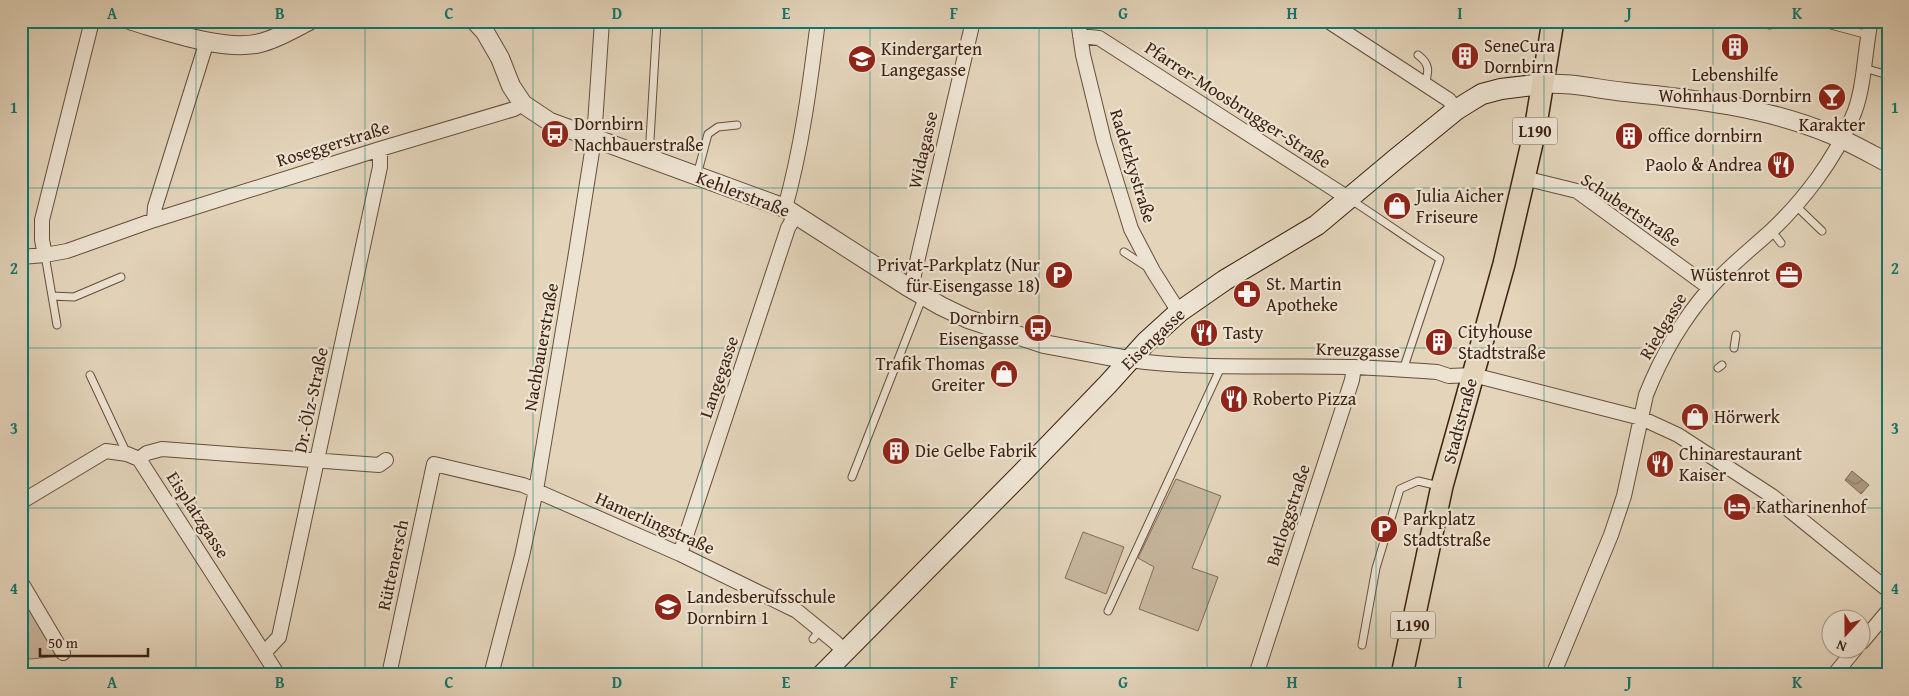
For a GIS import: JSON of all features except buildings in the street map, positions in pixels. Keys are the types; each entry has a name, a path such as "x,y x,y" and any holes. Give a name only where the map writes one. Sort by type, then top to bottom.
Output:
{"main road":[{"name":"Stadtstraße","path":"1402,675 1442,486 1503,270 1535,130 1553,21"},
{"name":"Eisengasse","path":"827,673 844,651 1020,475 1146,342 1179,312 1225,280 1317,225 1456,110 1482,94 1501,89 1542,84"}],"street":[{"path":"44,256 42,220 92,21"},
{"path":"132,21 188,29 206,40 228,45 246,46 282,35 309,21"},
{"name":"Kehlerstraße","path":"475,21 486,32 500,58 511,86 523,104 550,122 791,211 916,291 968,320 1044,344 1129,360"},
{"name":"Nachbauerstraße","path":"491,675 522,556 536,490 594,139 602,21"},
{"name":"Langegasse","path":"680,554 788,228 818,21"},
{"name":"Widagasse","path":"916,291 913,278 973,21"},
{"name":"Radetzkystraße","path":"1078,21 1102,133 1122,202 1132,230 1153,271 1179,312"},
{"path":"1328,21 1449,100 1456,110"},
{"name":"Riedgasse","path":"1553,675 1611,535 1624,496 1641,418 1651,384 1671,342 1710,288 1772,230 1815,182 1842,139 1854,116 1871,21"},
{"name":"Pfarrer-Moosbrugger-Straße","path":"1080,36 1099,38 1348,198"},
{"path":"154,220 155,207 206,40"},
{"path":"1542,84 1563,82 1624,92 1723,103 1765,112 1842,139 1888,163"},
{"name":"Roseggerstraße","path":"21,257 44,256 67,251 154,220 514,109 523,104"},
{"name":"Dr.-Ölz-Straße","path":"264,653 279,637 380,168 380,149"},
{"name":"Schubertstraße","path":"1524,178 1578,191 1710,288"},
{"name":"Kreuzgasse","path":"1129,360 1156,364 1221,367 1354,367 1437,372 1449,376 1473,375 1641,418 1678,435 1772,496 1888,590"},
{"name":"Batloggstraße","path":"1256,675 1352,380 1354,367"},
{"path":"21,502 106,451 133,456 162,449 379,465 386,460"},
{"name":"Eisplatzgasse","path":"133,456 278,675"},
{"name":"Hamerlingstraße","path":"434,464 536,490 680,554 797,611 817,634 844,651"},
{"name":"Rüttenersch","path":"388,675 434,464"},
{"path":"21,582 63,653"},
{"path":"1872,630 1888,611"},
{"path":"1834,675 1848,658"}],"lane":[{"path":"650,158 657,21"},
{"path":"1769,25 1789,21"},
{"path":"1816,21 1868,36"},
{"path":"1418,55 1428,66 1425,84"},
{"path":"1864,68 1888,75"},
{"path":"697,175 708,134 718,127 737,125"},
{"path":"1348,198 1389,224 1402,236 1440,259 1403,370"},
{"path":"1795,205 1822,231"},
{"path":"1772,230 1780,242"},
{"path":"1124,252 1153,271"},
{"path":"44,256 56,325"},
{"path":"52,296 74,297 121,277"},
{"name":"Widagasse","path":"852,477 916,291"},
{"path":"1734,348 1736,335"},
{"path":"1108,611 1221,367"},
{"name":"Eisplatzgasse","path":"90,375 133,456"},
{"path":"1362,645 1376,568 1400,488 1418,481 1442,486"},
{"path":"170,675 185,673 187,675"}],"shaded area":[{"path":"1176,479 1221,496 1192,568 1218,577 1198,631 1139,609 1154,567 1138,558"},
{"path":"1083,532 1124,547 1106,594 1065,578"},
{"path":"21,591 59,656 21,660"}],"water":[{"path":"1852,471 1869,485 1861,494 1845,480"}],"place":[{"name":"Lebenshilfe Wohnhaus Dornbirn","path":"1735,47"},
{"name":"SeneCura Dornbirn","path":"1465,56"},
{"name":"Kindergarten Langegasse","path":"862,59"},
{"name":"Karakter","path":"1832,97"},
{"name":"Dornbirn Nachbauerstraße","path":"555,134"},
{"name":"office dornbirn","path":"1629,136"},
{"name":"Paolo & Andrea","path":"1781,165"},
{"name":"Julia Aicher Friseure","path":"1397,206"},
{"name":"Privat-Parkplatz (Nur für Eisengasse 18)","path":"1059,275"},
{"name":"Wüstenrot","path":"1789,275"},
{"name":"St. Martin Apotheke","path":"1247,294"},
{"name":"Dornbirn Eisengasse","path":"1038,328"},
{"name":"Tasty","path":"1204,333"},
{"name":"Cityhouse Stadtstraße","path":"1439,342"},
{"name":"Trafik Thomas Greiter","path":"1004,374"},
{"name":"Roberto Pizza","path":"1234,399"},
{"name":"Hörwerk","path":"1695,417"},
{"name":"Die Gelbe Fabrik","path":"896,451"},
{"name":"Chinarestaurant Kaiser","path":"1660,464"},
{"name":"Katharinenhof","path":"1737,507"},
{"name":"Parkplatz Stadtstraße","path":"1384,529"},
{"name":"Landesberufsschule Dornbirn 1","path":"668,607"}]}
